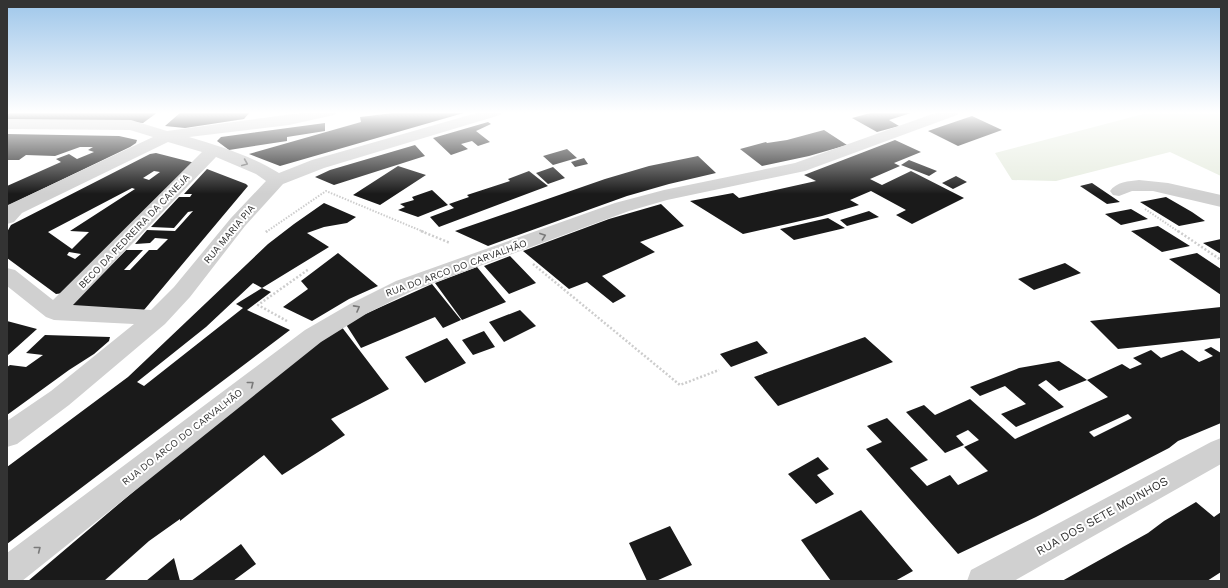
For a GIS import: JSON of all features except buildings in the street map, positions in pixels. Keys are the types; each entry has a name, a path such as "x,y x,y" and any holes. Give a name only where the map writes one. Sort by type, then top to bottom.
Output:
{"street":[{"path":"7,218 15,209 160,139"},
{"path":"182,139 262,170 277,180"},
{"name":"RUA MARIA PIA","path":"7,436 60,398 157,318 182,292 238,222 277,180 318,164 402,139"},
{"name":"RUA DO ARCO DO CARVALHÃO","path":"7,573 313,336 373,300 622,207 664,195 799,167 876,139"},
{"name":"BECO DA PEDREIRA DA CANEJA","path":"54,312 213,150"},
{"path":"1119,191 1128,186 1144,185 1221,201"},
{"path":"7,275 54,312 157,318"},
{"name":"RUA DOS SETE MOINHOS","path":"983,581 1221,450"}],"path":[{"path":"264,233 326,191 486,257"},
{"path":"1119,191 1221,260"},
{"path":"512,248 680,385 719,370"},
{"path":"292,324 258,305 308,269"}],"shaded area":[{"path":"1047,139 1221,139 1221,176 1170,152 1056,181 1012,180 995,153"}]}
